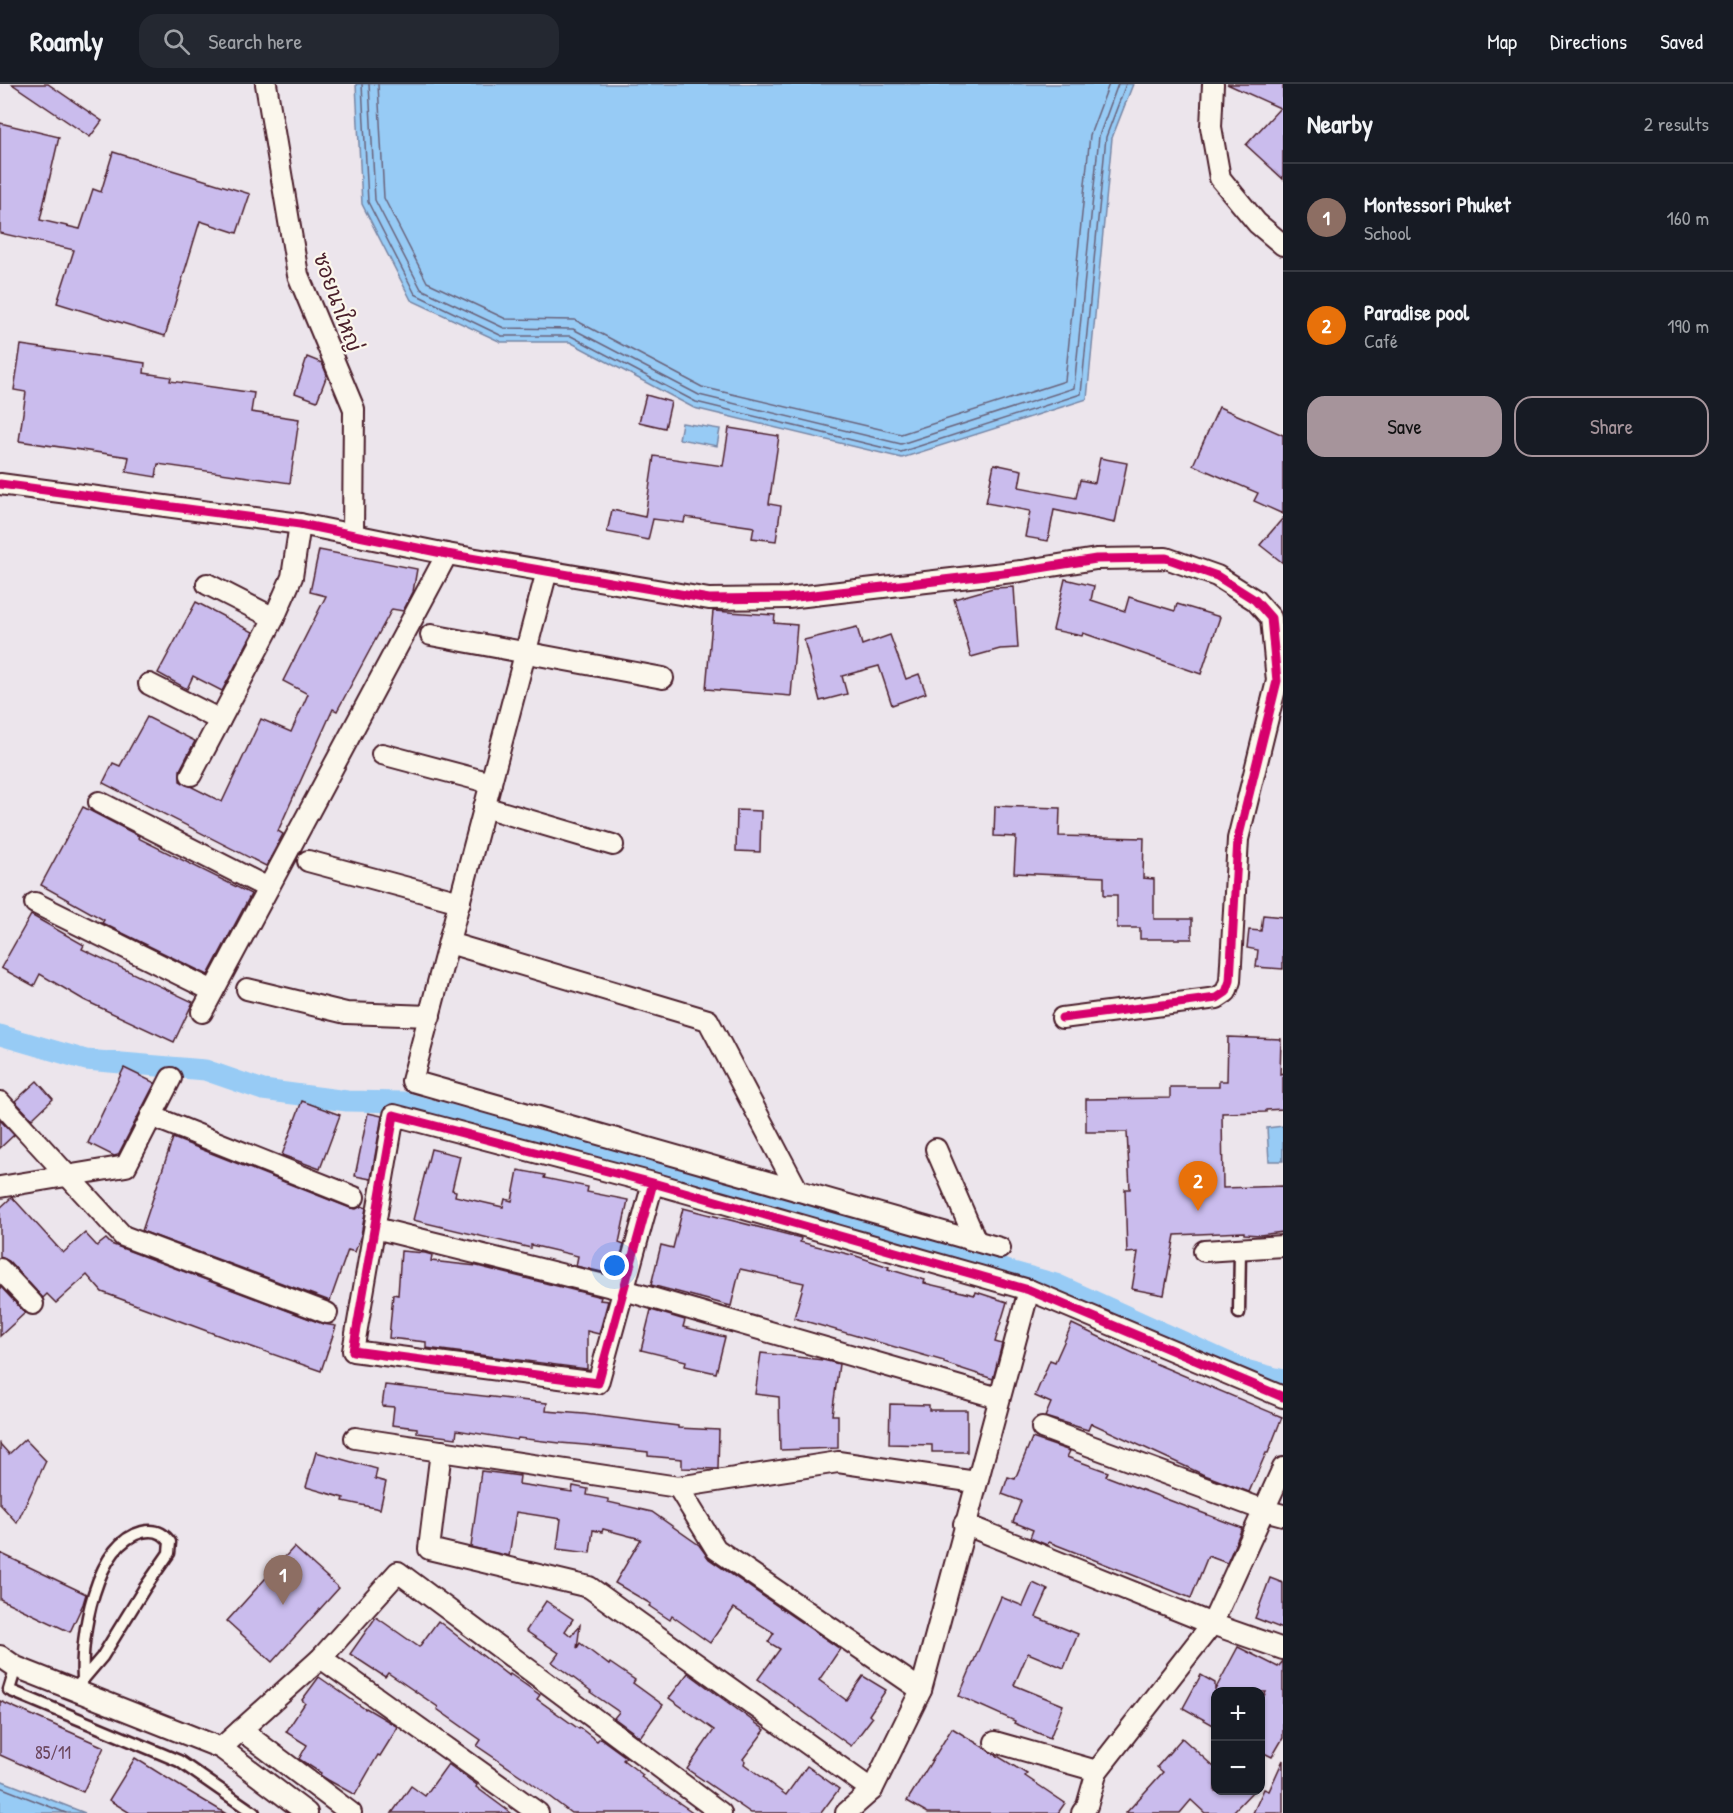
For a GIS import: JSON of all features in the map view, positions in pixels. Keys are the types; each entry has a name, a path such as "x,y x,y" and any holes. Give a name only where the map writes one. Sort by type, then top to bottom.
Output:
{"street":[{"name":"ซอยนาใหญ่","path":"266,84 298,275 354,409 352,535"},
{"path":"1213,84 1211,127 1220,178 1257,223 1283,245"},
{"path":"0,483 300,524 447,554 709,599 788,598 1021,572 1096,559 1166,558 1217,576 1255,600 1271,618 1277,681 1238,839 1234,877 1230,981 1226,992 1216,998 1062,1018"},
{"path":"191,775 274,618 292,577 300,524"},
{"path":"202,1012 447,554"},
{"path":"547,572 412,1081 1000,1248"},
{"path":"207,584 274,618"},
{"path":"431,635 663,678"},
{"path":"150,684 220,720"},
{"path":"382,754 491,783"},
{"path":"99,802 268,888"},
{"path":"484,807 613,845"},
{"path":"308,861 460,902"},
{"path":"34,903 213,991"},
{"path":"449,943 708,1020 798,1191"},
{"path":"247,989 346,1013 430,1016"},
{"path":"0,1187 126,1166 171,1078"},
{"path":"0,1102 123,1236 327,1313"},
{"path":"653,1183 598,1383 353,1351 394,1115 653,1183 1029,1290 1283,1397"},
{"path":"152,1116 354,1197"},
{"path":"936,1149 976,1241"},
{"path":"375,1228 624,1290 999,1398"},
{"path":"1204,1251 1283,1246"},
{"path":"0,1269 33,1304"},
{"path":"846,1813 872,1790 921,1690 1029,1290"},
{"path":"1042,1428 1274,1512"},
{"path":"355,1438 678,1487 838,1462 976,1482"},
{"path":"441,1451 429,1549 589,1587 872,1790"},
{"path":"1087,1811 1097,1771 1212,1624 1274,1512 1283,1468"},
{"path":"678,1487 716,1549 921,1690"},
{"path":"964,1524 1212,1624 1283,1649"},
{"path":"221,1748 321,1658 398,1572 721,1813"},
{"path":"0,1656 16,1667 79,1684 221,1748 307,1813"},
{"path":"321,1658 538,1813"},
{"path":"241,1730 351,1813"},
{"path":"995,1742 1097,1771"}],"lane":[{"path":"1239,1313 1240,1249"},
{"path":"153,1531 164,1534 170,1542 169,1553 102,1657 79,1684 87,1619 104,1568 126,1539 141,1532 153,1531"},
{"path":"16,1667 9,1690 179,1761 255,1813"}],"water":[{"path":"356,84 1133,84 1112,138 1087,399 902,458 694,408 570,342 501,342 411,300 362,204"},
{"path":"682,423 720,429 717,446 679,439"},
{"path":"1283,1126 1283,1161 1269,1161 1267,1128"},
{"path":"0,1780 85,1813 0,1813"}],"building":[{"path":"12,84 48,84 102,121 90,137"},
{"path":"1227,84 1283,84 1283,179 1246,145 1280,108"},
{"path":"0,123 59,137 40,220 80,229 93,189 101,192 113,152 250,194 237,233 200,221 165,336 57,303 74,250 0,233"},
{"path":"21,345 145,363 144,373 171,377 170,381 254,393 251,412 299,419 290,483 158,464 156,477 126,472 129,457 19,441 26,392 14,390"},
{"path":"307,357 322,363 327,375 317,401 295,393"},
{"path":"646,395 671,402 665,428 639,422"},
{"path":"1219,407 1283,435 1283,514 1254,501 1258,493 1193,465"},
{"path":"729,428 779,436 769,504 781,506 776,541 752,538 754,527 685,517 684,523 653,519 648,540 607,532 612,510 645,517 654,456 723,466"},
{"path":"1100,458 1127,463 1115,523 1054,510 1048,541 1025,537 1030,511 986,503 994,464 1022,470 1019,487 1076,498 1080,480 1095,483"},
{"path":"1283,518 1283,563 1260,545"},
{"path":"319,550 417,569 413,592 403,611 392,609 337,711 333,709 278,831 283,834 266,866 103,783 113,763 120,766 147,717 195,741 180,770 180,781 222,802 261,719 291,732 308,694 283,681 326,596 310,592"},
{"path":"1065,579 1094,586 1091,600 1125,611 1129,597 1175,611 1177,604 1220,617 1201,674 1083,633 1082,636 1053,630"},
{"path":"1014,587 1018,648 1000,649 971,657 954,599 993,588"},
{"path":"196,602 253,632 222,691 193,676 187,689 158,673"},
{"path":"713,611 775,615 774,623 797,625 791,696 706,689"},
{"path":"857,627 862,645 890,635 906,679 919,674 926,693 892,705 879,666 842,676 847,694 820,701 804,640"},
{"path":"995,806 1060,808 1059,836 1144,838 1143,878 1154,879 1154,919 1192,919 1192,939 1140,939 1140,928 1117,928 1117,895 1104,895 1104,877 1014,873 1016,837 994,836"},
{"path":"83,807 139,836 138,838 251,894 208,975 102,923 104,920 41,885"},
{"path":"737,810 761,811 760,852 736,851"},
{"path":"31,915 84,945 82,949 193,1002 174,1042 84,1000 40,974 34,986 1,968"},
{"path":"1263,915 1283,917 1283,969 1256,967 1258,950 1247,948 1249,930 1261,931"},
{"path":"1228,1037 1281,1039 1280,1074 1283,1073 1283,1109 1266,1110 1266,1112 1222,1113 1223,1188 1283,1186 1283,1232 1260,1235 1244,1234 1244,1232 1175,1235 1164,1295 1132,1289 1138,1252 1127,1253 1125,1189 1130,1189 1127,1132 1086,1132 1086,1099 1170,1098 1170,1087 1219,1087 1219,1081 1227,1081"},
{"path":"124,1068 155,1083 118,1155 114,1156 88,1143"},
{"path":"37,1081 53,1099 32,1119 15,1101"},
{"path":"302,1101 340,1115 320,1169 282,1155"},
{"path":"368,1113 382,1116 371,1179 355,1176"},
{"path":"0,1120 14,1135 0,1148"},
{"path":"173,1138 350,1208 356,1209 362,1206 366,1208 355,1252 348,1250 330,1301 142,1231"},
{"path":"431,1149 460,1156 452,1190 456,1191 455,1196 503,1207 505,1199 512,1201 518,1170 588,1187 587,1192 628,1200 619,1243 624,1245 616,1271 607,1269 606,1273 576,1266 578,1256 531,1245 531,1248 413,1220"},
{"path":"12,1197 63,1253 85,1233 97,1246 106,1239 111,1244 323,1324 336,1326 321,1371 102,1292 87,1275 56,1303 47,1294 43,1298 9,1261 0,1257 0,1208"},
{"path":"683,1208 801,1238 800,1242 856,1256 925,1280 924,1283 975,1295 976,1292 1007,1302 995,1342 1002,1344 993,1379 944,1363 944,1361 794,1318 804,1283 740,1269 731,1306 651,1285 661,1245 673,1248"},
{"path":"401,1251 425,1253 432,1255 431,1261 477,1266 601,1297 600,1300 608,1301 599,1334 587,1331 587,1369 426,1348 426,1342 389,1338 393,1294 398,1295"},
{"path":"0,1286 25,1313 0,1336"},
{"path":"651,1310 685,1320 683,1327 725,1337 716,1373 685,1366 686,1361 641,1350"},
{"path":"1072,1324 1154,1363 1282,1417 1249,1492 1202,1474 1091,1423 1088,1430 1045,1417 1051,1403 1035,1396 1050,1360 1055,1362"},
{"path":"761,1353 839,1364 832,1415 838,1415 838,1448 780,1450 779,1397 755,1394"},
{"path":"385,1385 547,1403 546,1411 678,1426 678,1428 719,1430 718,1469 682,1468 682,1459 648,1456 648,1452 518,1438 517,1440 457,1430 456,1438 417,1433 417,1428 392,1425 394,1407 382,1406"},
{"path":"890,1404 929,1405 929,1410 967,1410 967,1452 932,1452 932,1445 889,1444"},
{"path":"1032,1438 1070,1451 1067,1457 1108,1472 1106,1476 1242,1528 1227,1563 1208,1556 1191,1598 1049,1542 1047,1545 1030,1538 1033,1530 1013,1522 1021,1501 1002,1494 1008,1477 1015,1479"},
{"path":"25,1439 46,1461 17,1523 0,1504 0,1444 9,1454"},
{"path":"316,1452 377,1469 375,1479 386,1482 380,1509 343,1501 344,1498 306,1487"},
{"path":"481,1471 520,1476 519,1484 572,1492 573,1486 588,1489 587,1495 652,1512 699,1545 709,1559 840,1649 819,1680 846,1700 863,1676 886,1690 869,1715 872,1718 851,1746 758,1679 780,1649 768,1642 774,1633 734,1608 710,1643 672,1616 670,1620 649,1606 651,1604 615,1583 641,1539 603,1529 602,1532 593,1530 590,1553 557,1549 561,1519 516,1512 509,1556 471,1547"},
{"path":"294,1547 339,1588 272,1662 227,1621"},
{"path":"0,1553 86,1594 70,1632 0,1599"},
{"path":"1270,1578 1283,1583 1283,1629 1255,1618"},
{"path":"1033,1583 1048,1590 1036,1617 1078,1634 1064,1668 1028,1653 1014,1685 1063,1705 1050,1738 959,1696 1001,1597 1023,1606"},
{"path":"546,1601 573,1619 565,1631 571,1636 580,1625 577,1648 580,1643 609,1665 610,1663 635,1680 633,1683 663,1705 640,1737 614,1718 619,1712 552,1662 559,1653 526,1631"},
{"path":"376,1617 419,1647 438,1621 509,1676 510,1674 540,1695 537,1699 597,1741 600,1738 626,1757 623,1760 643,1775 641,1777 694,1813 571,1813 477,1746 481,1740 437,1709 438,1707 388,1673 385,1677 350,1654"},
{"path":"1238,1647 1278,1667 1283,1661 1283,1738 1272,1757 1265,1754 1265,1687 1217,1687"},
{"path":"688,1673 765,1730 743,1759 744,1764 786,1795 807,1766 839,1789 821,1813 751,1813 687,1769 714,1730 669,1698"},
{"path":"1201,1675 1215,1683 1215,1687 1211,1687 1211,1724 1183,1708"},
{"path":"319,1677 365,1709 398,1727 380,1756 378,1755 355,1795 320,1775 321,1773 299,1759 307,1745 286,1732 305,1703 302,1700"},
{"path":"0,1701 104,1747 83,1792 0,1755"},
{"path":"952,1728 1027,1774 1025,1776 1065,1803 1058,1813 928,1813 907,1801"},
{"path":"1182,1738 1211,1764 1211,1795 1249,1795 1232,1813 1205,1813 1191,1800 1180,1813 1126,1813 1163,1772 1157,1767"},
{"path":"135,1758 225,1813 130,1813 109,1800"},
{"path":"1283,1760 1283,1813 1253,1813 1261,1795 1265,1795 1265,1789 1269,1791"},
{"path":"448,1764 511,1813 392,1813 411,1786 425,1796"}],"waterway":[{"path":"0,1035 86,1060 205,1070 263,1090 347,1101 403,1102 1056,1284 1245,1370 1283,1380"}],"cycle path":[{"path":"0,484 300,524 447,554 709,599 788,598 1021,571 1096,559 1166,558 1217,576 1255,600 1271,618 1277,681 1238,839 1230,981 1226,992 1217,998 1062,1018"},
{"path":"653,1183 598,1383 353,1351 394,1115 653,1183 1029,1290 1283,1397"}],"place":[{"name":"Paradise pool","path":"1198,1211"},
{"name":"Montessori Phuket","path":"283,1605"}]}
